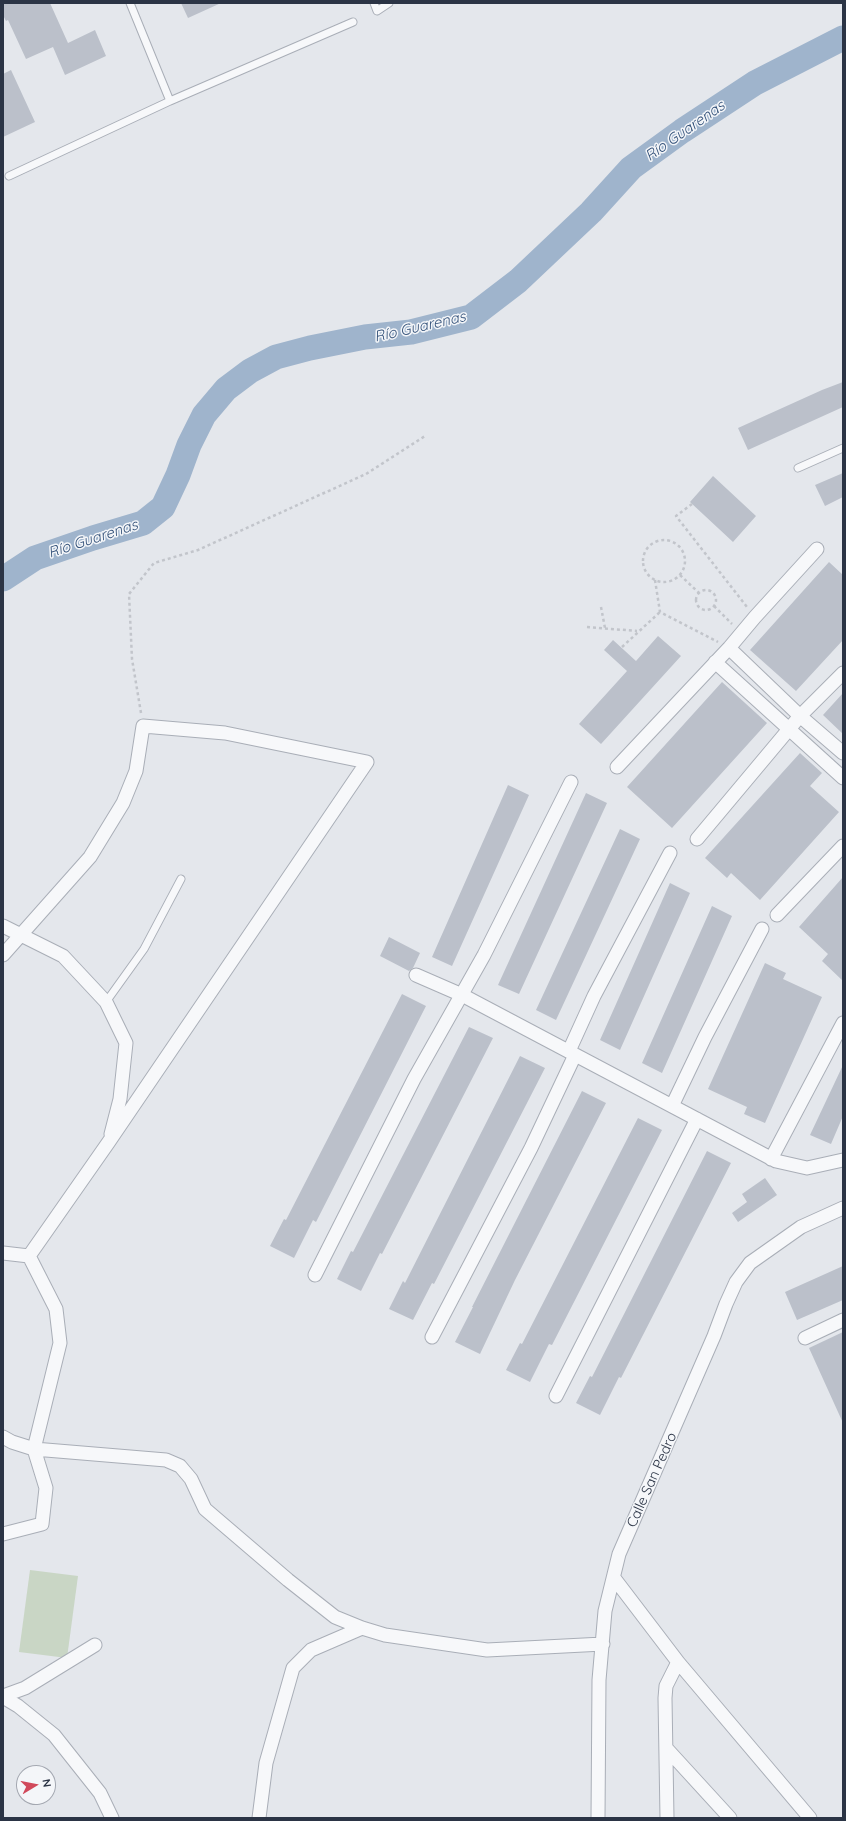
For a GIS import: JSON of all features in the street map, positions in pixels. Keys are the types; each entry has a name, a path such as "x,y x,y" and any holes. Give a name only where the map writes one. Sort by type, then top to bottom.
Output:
{"street":[{"path":"617,767 729,648 817,549"},
{"path":"729,648 800,716 843,753"},
{"path":"715,662 843,778"},
{"path":"697,839 800,716 843,672"},
{"path":"3,955 90,857 123,803 136,771 143,726 225,733 367,762 108,1143 29,1256"},
{"path":"314,1275 414,1079 484,955 571,782"},
{"path":"777,914 843,846"},
{"path":"432,1338 531,1148 572,1053 594,996 670,853"},
{"path":"3,926 63,956 106,1002 126,1043 120,1099 108,1143"},
{"path":"672,1106 762,930"},
{"path":"416,975 462,995 771,1159 787,1165 807,1168 843,1160"},
{"path":"771,1159 843,1023"},
{"path":"556,1396 697,1119"},
{"name":"Calle San Pedro","path":"598,1818 599,1680 605,1611 619,1554 711,1344 736,1282 750,1263 801,1227 843,1208"},
{"path":"3,1253 29,1256"},
{"path":"3,1534 42,1524 46,1488 34,1449 60,1343 56,1309 29,1256"},
{"path":"805,1338 843,1320"},
{"path":"3,1437 12,1442 34,1449 166,1460 180,1466 191,1479 205,1509 288,1580 335,1617 362,1628 385,1635 487,1650 603,1644"},
{"path":"614,1578 678,1662 810,1818"},
{"path":"259,1818 266,1763 294,1668 310,1650 362,1628"},
{"path":"3,1696 25,1688 95,1646"},
{"path":"667,1818 666,1686 678,1662"},
{"path":"3,1696 54,1735 100,1792 112,1818"},
{"path":"666,1748 730,1818"}],"lane":[{"path":"130,3 170,100"},
{"path":"374,3 377,11 389,3"},
{"path":"9,176 170,100 353,22"},
{"path":"798,468 843,448"},
{"path":"106,1002 144,949 181,879"}],"path":[{"path":"143,726 132,659 129,594 154,563 198,550 366,474 424,436"},
{"path":"692,504 676,516 755,617"},
{"path":"660,540 673,542 682,551 685,563 680,575 668,582 655,580 645,571 643,557 649,546 660,540"},
{"path":"680,575 699,593"},
{"path":"655,580 660,612"},
{"path":"706,590 714,594 716,598 714,606 706,610 698,607 696,598 699,593 706,590"},
{"path":"714,606 741,633"},
{"path":"601,607 605,628"},
{"path":"622,647 660,612"},
{"path":"660,612 729,648"},
{"path":"587,627 638,632"}],"green space":[{"path":"30,1570 78,1576 67,1658 19,1652"}],"building":[{"path":"3,3 50,3 68,43 95,30 106,56 65,75 53,47 26,59 8,20 6,21 3,15"},
{"path":"181,3 221,3 188,18"},
{"path":"11,70 35,122 3,137 3,74"},
{"path":"843,382 843,407 748,450 738,428"},
{"path":"843,473 843,497 825,506 815,485"},
{"path":"713,476 756,516 733,542 690,502"},
{"path":"829,562 843,575 843,640 796,691 750,650"},
{"path":"658,636 681,656 601,744 579,724 627,671 604,650 613,640 636,661"},
{"path":"722,682 767,723 672,828 627,787"},
{"path":"843,693 843,734 823,715"},
{"path":"800,753 822,773 810,786 839,812 760,900 731,873 727,878 705,858"},
{"path":"508,785 529,795 452,966 432,957"},
{"path":"586,793 607,803 519,994 498,985"},
{"path":"620,829 640,839 556,1020 536,1010"},
{"path":"843,877 843,981 822,961 828,954 799,927"},
{"path":"670,883 690,893 620,1050 600,1040"},
{"path":"712,906 732,916 662,1073 642,1063"},
{"path":"389,937 420,953 413,968 409,971 380,956"},
{"path":"765,963 786,973 783,979 822,997 765,1123 744,1114 747,1107 708,1089"},
{"path":"402,994 426,1006 316,1222 313,1220 294,1258 270,1246 284,1219 286,1220"},
{"path":"469,1027 493,1038 382,1254 380,1253 361,1291 337,1279 351,1251 353,1252"},
{"path":"520,1056 545,1068 434,1284 432,1283 413,1320 389,1309 403,1281 405,1283"},
{"path":"843,1065 843,1116 831,1144 810,1135"},
{"path":"582,1091 606,1103 515,1280 480,1354 455,1342"},
{"path":"638,1118 662,1130 552,1345 549,1344 530,1382 506,1370 520,1343 522,1344"},
{"path":"707,1151 731,1163 621,1378 619,1377 600,1415 576,1403 590,1376 592,1377"},
{"path":"765,1178 777,1195 738,1222 732,1213 747,1202 742,1194"},
{"path":"843,1266 843,1300 797,1320 785,1292"},
{"path":"843,1332 843,1423 809,1348"}],"waterway":[{"name":"Río Guarenas","path":"3,579 35,558 143,523 163,507 178,475 189,445 204,415 226,389 250,371 276,357 310,348 365,337 411,332 471,317 518,281 591,212 631,168 682,131 755,83 843,38"}]}
